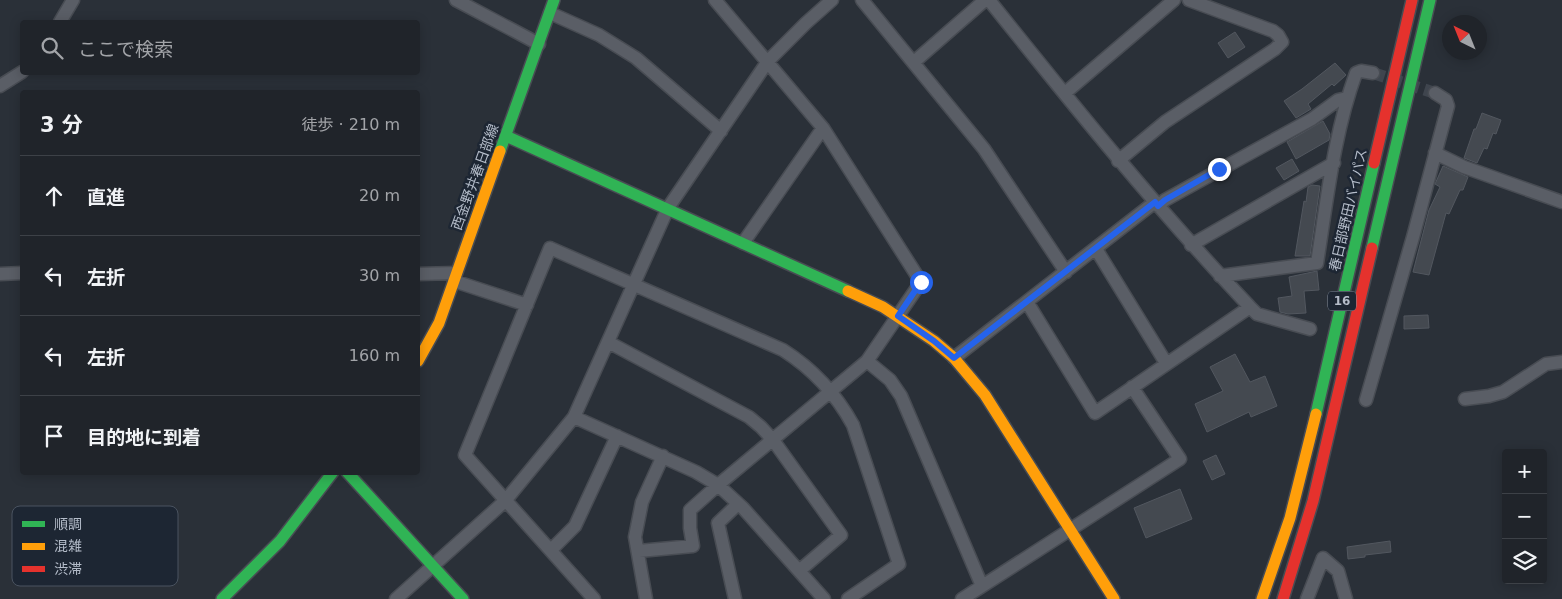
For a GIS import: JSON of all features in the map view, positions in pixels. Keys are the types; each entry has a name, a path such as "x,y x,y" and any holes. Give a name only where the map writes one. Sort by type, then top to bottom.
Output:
{"main road":[{"name":"西金野井春日部線","path":"420,357 439,323 554,0"},
{"name":"春日部野田バイパス","path":"1262,599 1290,518 1302,472 1412,0"},
{"name":"16","path":"1283,599 1313,501 1430,1"},
{"path":"506,136 883,307 934,341 954,358 985,396 1114,599"},
{"path":"222,599 280,541 331,475"},
{"path":"350,475 463,599"}],"street":[{"path":"61,20 73,0"},
{"path":"456,0 539,44"},
{"path":"639,551 693,546 690,510 867,361 921,282 823,128 715,0"},
{"path":"396,599 505,501 574,417 668,208 768,61 832,0"},
{"path":"862,0 984,149 1066,272"},
{"path":"914,62 987,0 1065,92 1118,161 1220,276 1257,314 1310,329"},
{"path":"1065,92 1174,0"},
{"path":"1118,161 1166,122 1275,49 1282,42 1273,31 1189,0"},
{"path":"550,13 599,35 636,58 721,132"},
{"path":"1220,276 1317,263 1347,98 1356,73 1361,71 1373,72"},
{"path":"0,86 20,73"},
{"path":"1366,400 1371,388 1448,106 1446,100 1435,93"},
{"path":"954,358 1156,204 1312,119 1338,100 1347,98"},
{"path":"743,243 823,128"},
{"path":"1435,153 1464,167 1562,202"},
{"path":"1192,244 1334,163"},
{"path":"594,599 466,455 550,248 783,350 808,367 831,392 853,426 899,564 848,599"},
{"path":"1096,249 1166,363"},
{"path":"0,274 20,274"},
{"path":"420,274 455,277 527,305"},
{"path":"1027,302 1095,413 1250,306"},
{"path":"608,342 749,417 773,440 841,535 800,571"},
{"path":"867,361 890,380 901,396 982,586"},
{"path":"1465,399 1490,396 1502,392 1546,364 1562,362"},
{"path":"962,599 1180,459 1132,387"},
{"path":"574,417 663,456 718,485 738,504 824,599"},
{"path":"551,550 576,526 617,436"},
{"path":"646,599 636,537 642,502 663,456"},
{"path":"734,599 718,523 738,504"},
{"path":"1262,554 1275,562"},
{"path":"1307,599 1323,558 1338,571 1346,599"}],"building":[{"path":"1235,32 1245,47 1228,58 1218,43"},
{"path":"1335,63 1346,75 1308,104 1311,109 1296,118 1284,101"},
{"path":"1482,113 1501,120 1496,134 1493,133 1487,149 1484,148 1477,163 1464,158"},
{"path":"1323,121 1330,134 1329,140 1296,159 1287,142"},
{"path":"1292,159 1299,171 1284,180 1276,168"},
{"path":"1443,166 1468,177 1449,214 1446,213 1429,275 1413,272 1429,210 1440,187 1435,184"},
{"path":"1312,185 1320,186 1310,256 1295,256 1304,201 1306,202 1308,187"},
{"path":"1317,271 1319,290 1304,291 1306,313 1288,314 1280,312 1278,298 1292,296 1289,277"},
{"path":"1428,315 1429,328 1404,329 1404,316"},
{"path":"1235,354 1250,382 1265,376 1277,406 1251,417 1249,412 1207,432 1195,404 1223,391 1210,367"},
{"path":"1216,455 1225,474 1212,480 1203,461"},
{"path":"1180,489 1192,519 1146,538 1134,508"},
{"path":"1390,541 1391,552 1348,559 1347,547"}],"tunnel":[{"path":"1373,73 1435,93"}],"traffic: fast":[{"path":"500,151 554,0"},
{"path":"1372,248 1430,0"},
{"path":"506,136 848,291"},
{"path":"1316,414 1374,163"},
{"path":"222,599 280,541 331,475"},
{"path":"350,475 463,599"}],"traffic: slow":[{"path":"420,357 439,323 500,151"},
{"path":"848,291 883,307 934,341 954,358 985,395 1114,599"},
{"path":"1262,599 1290,518 1316,414"}],"traffic: jam":[{"path":"1374,163 1412,0"},
{"path":"1283,599 1313,501 1372,248"}],"route":[{"path":"921,282 898,316 934,341 954,358 1155,202 1158,206 1219,169"}]}
